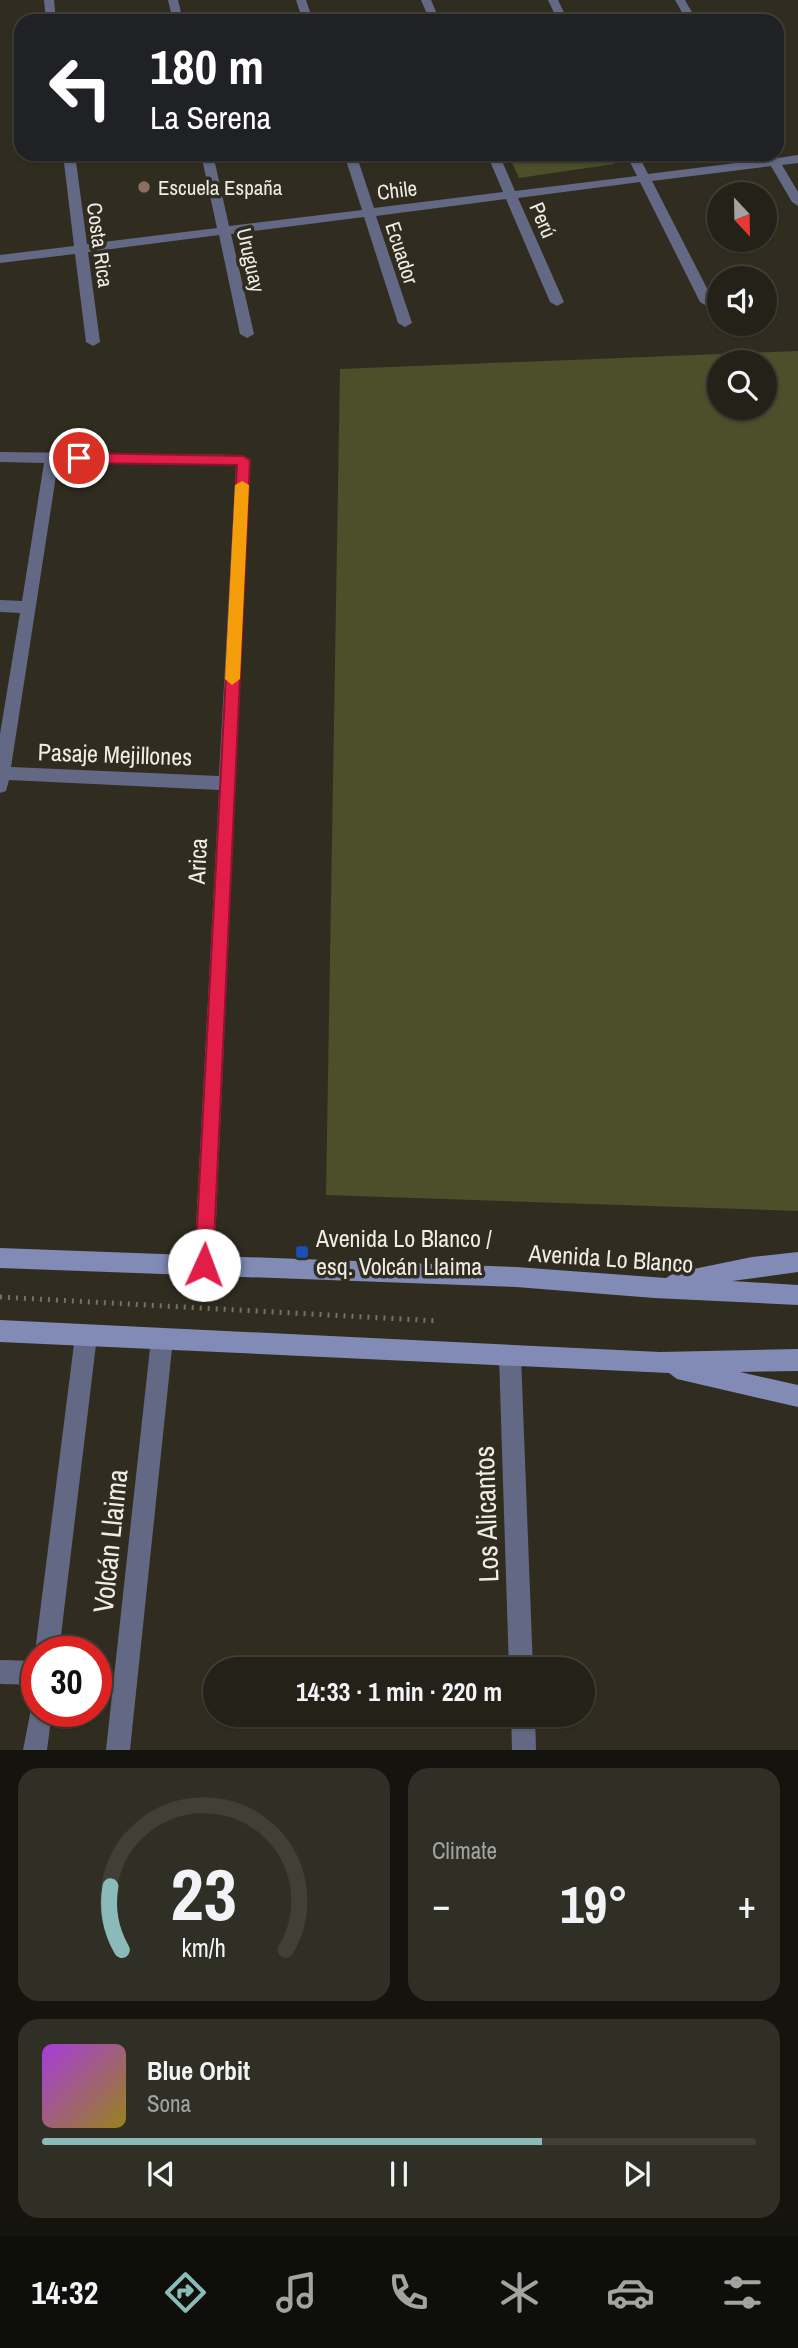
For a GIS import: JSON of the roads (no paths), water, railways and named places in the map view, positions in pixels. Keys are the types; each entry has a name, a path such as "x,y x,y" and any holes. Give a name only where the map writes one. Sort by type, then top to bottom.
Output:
{"main road":[{"name":"Avenida Lo Blanco","path":"0,1258 516,1277 653,1288 798,1295"},
{"path":"653,1288 739,1269 798,1262"},
{"path":"0,1331 660,1363 798,1360"},
{"path":"660,1363 747,1387 798,1396"}],"street":[{"name":"Costa Rica","path":"70,161 93,342"},
{"name":"Uruguay","path":"209,161 247,334"},
{"name":"Ecuador","path":"353,161 405,323"},
{"name":"Perú","path":"496,161 557,302"},
{"path":"635,161 707,302"},
{"name":"Chile","path":"0,259 644,179 754,161"},
{"path":"774,161 798,202"},
{"path":"0,457 52,458 1,777"},
{"name":"Arica","path":"52,458 243,460 204,1265"},
{"path":"0,606 28,607"},
{"name":"Pasaje Mejillones","path":"1,777 227,783"},
{"name":"Volcán Llaima","path":"49,1636 86,1336"},
{"name":"Volcán Llaima","path":"118,1749 162,1339"},
{"name":"Los Alicantos","path":"510,1356 521,1657"},
{"path":"0,1672 21,1673"},
{"path":"35,1749 38,1727"},
{"path":"523,1727 524,1749"}],"place":[{"name":"Escuela España","path":"144,187"},
{"name":"Avenida Lo Blanco / esq. Volcán Llaima","path":"302,1252"}]}
